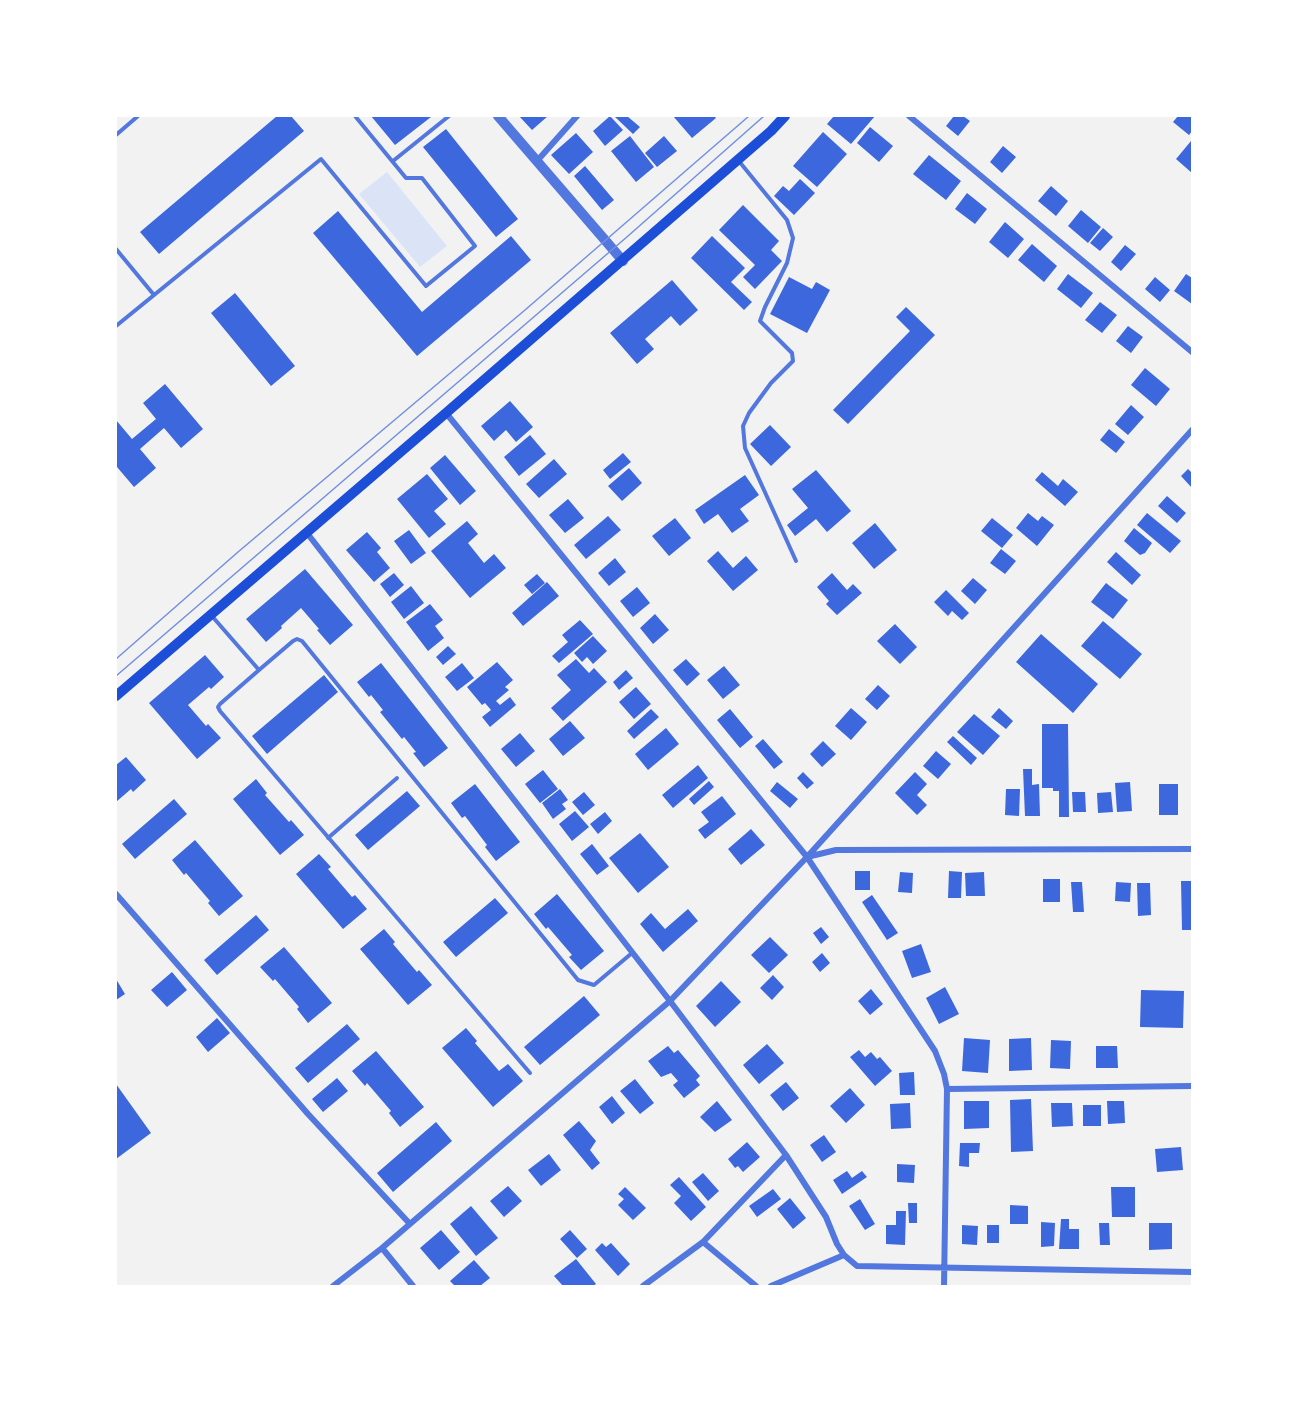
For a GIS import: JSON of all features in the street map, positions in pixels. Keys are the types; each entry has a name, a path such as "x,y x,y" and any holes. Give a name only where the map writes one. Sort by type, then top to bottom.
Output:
{"main road":[{"path":"116,696 623,261 771,131 785,116"}],"street":[{"path":"498,116 623,261"},
{"path":"537,161 577,116"},
{"path":"909,116 1192,352"},
{"path":"446,413 807,857 934,1052 944,1074 947,1089 944,1287"},
{"path":"333,1287 382,1248 670,1001 807,857 1192,430"},
{"path":"307,533 670,1001 786,1155 826,1217 844,1255 857,1266 1192,1272"},
{"path":"807,857 836,850 1192,849"},
{"path":"116,894 308,1114 410,1224"},
{"path":"947,1089 1192,1086"},
{"path":"643,1287 703,1242 786,1155"},
{"path":"703,1242 756,1287"},
{"path":"382,1248 413,1287"},
{"path":"771,1287 844,1255"}],"lane":[{"path":"116,135 138,116"},
{"path":"116,326 321,159 426,286 475,246 422,178 406,178 355,116"},
{"path":"393,161 449,116"},
{"path":"738,160 787,220 793,238 787,263 760,321 792,353 793,361 771,384 749,413 743,426 745,448 796,561"},
{"path":"116,249 154,295"},
{"path":"211,614 259,670"},
{"path":"530,1073 328,838 218,707 220,704 293,641 297,639 302,641 578,980 594,985 633,953"},
{"path":"328,838 398,778"}],"shaded area":[{"path":"387,172 447,246 420,267 359,194"}],"building":[{"path":"277,116 291,116 304,131 159,254 140,232"},
{"path":"371,116 430,116 431,117 395,145"},
{"path":"519,116 548,116 532,130"},
{"path":"610,116 623,130 605,146 593,131"},
{"path":"614,116 627,116 640,127 633,134"},
{"path":"673,116 714,116 716,118 692,138"},
{"path":"834,116 875,116 851,144 827,124"},
{"path":"954,116 963,116 970,121 958,136 946,126"},
{"path":"1178,116 1192,116 1192,131 1189,135 1173,122"},
{"path":"870,127 893,146 879,162 857,143"},
{"path":"446,129 518,219 496,237 423,147"},
{"path":"823,132 847,154 817,187 793,166"},
{"path":"576,133 593,152 569,174 551,155"},
{"path":"630,136 654,167 636,182 611,151"},
{"path":"664,136 677,151 657,167 645,153"},
{"path":"1191,141 1192,143 1192,173 1176,159"},
{"path":"1003,146 1016,157 1002,173 990,162"},
{"path":"929,155 961,181 946,200 913,174"},
{"path":"585,166 614,200 602,210 574,176"},
{"path":"800,179 815,193 794,215 774,196 783,186 789,191"},
{"path":"1051,186 1068,201 1056,216 1038,201"},
{"path":"967,193 987,209 975,224 955,209"},
{"path":"743,205 779,241 771,250 782,261 755,289 743,277 755,265 719,230"},
{"path":"1081,210 1101,227 1088,243 1068,226"},
{"path":"338,211 422,312 511,236 531,260 417,356 313,233"},
{"path":"1005,222 1024,239 1008,258 989,242"},
{"path":"1103,228 1113,237 1100,251 1090,243"},
{"path":"712,236 745,268 731,282 752,302 744,310 691,258"},
{"path":"1032,244 1057,266 1044,282 1018,260"},
{"path":"1125,245 1136,254 1121,271 1111,262"},
{"path":"1068,274 1093,293 1081,308 1057,289"},
{"path":"1186,274 1192,278 1192,304 1174,291"},
{"path":"789,277 812,289 816,282 830,290 807,333 770,314"},
{"path":"1155,277 1170,290 1160,302 1145,289"},
{"path":"672,280 698,310 680,326 671,316 645,339 654,349 637,364 610,333"},
{"path":"235,293 295,366 271,386 211,313"},
{"path":"1100,302 1117,315 1102,333 1085,320"},
{"path":"906,307 935,335 848,424 833,410 910,331 896,317"},
{"path":"1128,326 1143,337 1131,353 1116,341"},
{"path":"1145,368 1170,389 1156,406 1131,385"},
{"path":"165,384 203,429 181,448 164,428 140,449 156,468 134,487 117,467 116,469 116,420 132,439 156,419 143,403"},
{"path":"510,401 533,427 516,442 506,430 494,441 481,426"},
{"path":"1131,405 1144,417 1128,435 1115,424"},
{"path":"770,425 791,447 771,466 750,444"},
{"path":"1109,429 1125,442 1116,453 1100,440"},
{"path":"530,435 546,454 519,476 504,457"},
{"path":"623,453 631,462 610,479 603,470"},
{"path":"445,455 476,491 460,505 430,468"},
{"path":"554,459 567,474 539,498 526,484"},
{"path":"629,468 642,483 622,501 608,486"},
{"path":"1188,469 1192,473 1192,488 1181,476"},
{"path":"816,470 851,511 827,532 816,519 795,536 787,525 808,508 792,489"},
{"path":"1042,472 1058,486 1063,479 1078,492 1065,506 1035,480"},
{"path":"427,474 448,499 434,511 446,524 429,538 397,499"},
{"path":"745,475 759,495 740,509 749,521 732,533 718,514 704,524 695,510"},
{"path":"1167,496 1186,513 1177,523 1158,506"},
{"path":"568,499 584,518 565,533 549,515"},
{"path":"1028,513 1038,521 1042,516 1054,525 1037,546 1016,528"},
{"path":"1147,513 1181,541 1170,553 1137,525"},
{"path":"608,516 621,530 586,559 574,545"},
{"path":"675,518 691,538 669,556 652,536"},
{"path":"992,518 1013,535 1002,548 981,531"},
{"path":"467,521 478,534 468,543 484,563 494,554 506,568 470,598 431,551"},
{"path":"875,523 897,550 874,569 852,543"},
{"path":"1134,528 1152,543 1145,553 1140,555 1124,541"},
{"path":"409,530 426,553 411,564 394,541"},
{"path":"367,532 381,548 377,552 390,568 374,582 346,550"},
{"path":"1001,549 1016,561 1005,574 990,563"},
{"path":"718,551 733,568 746,556 758,570 733,591 707,561"},
{"path":"1116,552 1141,575 1132,585 1107,562"},
{"path":"615,558 626,572 609,586 598,573"},
{"path":"305,569 353,625 330,645 301,608 266,642 246,619"},
{"path":"394,573 404,585 390,597 380,584"},
{"path":"832,573 847,590 853,584 862,593 837,615 826,604 829,601 817,587"},
{"path":"537,574 545,583 532,594 524,585"},
{"path":"973,578 987,590 975,604 961,591"},
{"path":"547,582 559,596 523,626 512,613"},
{"path":"1106,583 1128,600 1113,619 1091,602"},
{"path":"411,586 424,603 404,619 391,602"},
{"path":"637,587 650,603 633,617 620,601"},
{"path":"946,590 969,613 962,620 952,611 948,616 934,602"},
{"path":"430,604 443,620 435,626 444,638 428,651 406,622"},
{"path":"655,614 669,630 653,644 640,628"},
{"path":"580,620 593,634 559,663 552,656 568,642 562,635"},
{"path":"1103,621 1142,654 1120,679 1081,646"},
{"path":"895,624 917,647 900,664 877,641"},
{"path":"1041,634 1098,684 1073,713 1016,662"},
{"path":"593,636 607,651 593,664 587,657 582,662 574,653"},
{"path":"448,646 456,654 443,665 436,657"},
{"path":"205,655 224,677 188,705 206,726 208,724 221,738 197,759 149,703"},
{"path":"576,659 589,673 594,668 607,682 563,721 551,708 571,690 557,675"},
{"path":"686,659 700,674 687,686 673,670"},
{"path":"497,662 513,680 505,687 509,690 496,701 500,705 510,697 516,705 490,727 482,717 491,710 485,703 482,705 467,687"},
{"path":"381,663 448,748 424,767 404,737 402,739 380,712 383,710 357,682"},
{"path":"462,663 474,678 457,691 445,677"},
{"path":"724,666 740,685 723,699 707,680"},
{"path":"626,670 633,678 619,690 613,682"},
{"path":"324,675 338,692 267,754 252,736"},
{"path":"878,685 890,696 877,710 865,699"},
{"path":"636,687 651,704 634,719 619,702"},
{"path":"851,708 867,722 851,740 835,726"},
{"path":"999,708 1013,721 1006,729 991,717"},
{"path":"651,709 659,717 634,739 627,731"},
{"path":"730,709 753,737 740,748 717,720"},
{"path":"974,714 1000,736 983,755 957,732"},
{"path":"570,721 585,738 563,756 549,739"},
{"path":"1042,724 1068,724 1069,817 1059,817 1059,791 1053,791 1053,788 1042,788"},
{"path":"666,728 679,744 648,770 635,754"},
{"path":"520,733 535,751 516,767 501,749"},
{"path":"953,736 977,758 971,765 947,742"},
{"path":"763,739 783,762 774,769 755,746"},
{"path":"823,741 836,754 822,767 810,754"},
{"path":"936,751 951,764 938,779 923,766"},
{"path":"126,757 146,780 133,792 131,789 116,802 116,765"},
{"path":"698,765 708,778 673,808 662,795"},
{"path":"1023,769 1032,769 1032,785 1039,784 1040,816 1025,816"},
{"path":"543,770 558,789 540,803 525,784"},
{"path":"803,772 814,783 807,789 797,778"},
{"path":"915,772 927,784 917,795 927,805 917,815 895,793"},
{"path":"256,779 267,793 265,795 304,835 280,855 233,799"},
{"path":"709,781 714,787 694,805 689,799"},
{"path":"777,782 798,799 790,808 770,791"},
{"path":"1130,782 1132,811 1117,812 1115,783"},
{"path":"475,784 520,842 496,861 465,816 462,818 451,803"},
{"path":"1159,784 1178,784 1178,815 1159,815"},
{"path":"560,789 568,800 562,804 566,809 553,819 542,803"},
{"path":"1006,789 1020,789 1019,816 1005,815"},
{"path":"407,791 420,806 368,850 355,835"},
{"path":"584,792 595,805 583,815 572,802"},
{"path":"1072,792 1085,792 1086,812 1073,812"},
{"path":"1111,792 1113,812 1098,813 1097,793"},
{"path":"722,796 736,814 705,839 698,830 709,822 701,812"},
{"path":"174,799 187,814 135,859 122,844"},
{"path":"575,811 589,827 572,841 559,824"},
{"path":"605,812 612,821 598,834 590,824"},
{"path":"751,829 765,845 741,865 728,849"},
{"path":"640,833 669,867 638,893 609,858"},
{"path":"195,840 243,896 219,916 208,903 210,901 172,860"},
{"path":"592,844 609,866 597,875 580,854"},
{"path":"319,854 331,867 328,869 352,897 355,895 367,909 343,929 296,874"},
{"path":"855,871 870,871 870,890 855,890"},
{"path":"949,871 962,872 961,898 948,898"},
{"path":"900,872 913,873 912,893 898,892"},
{"path":"984,872 985,896 966,896 965,873"},
{"path":"1043,879 1060,879 1060,902 1043,902"},
{"path":"1181,881 1192,881 1192,930 1182,930"},
{"path":"1071,882 1082,882 1084,912 1073,912"},
{"path":"1116,882 1131,883 1130,902 1115,901"},
{"path":"1137,883 1150,883 1151,915 1138,916"},
{"path":"557,894 604,951 581,970 569,957 572,955 534,914"},
{"path":"872,895 898,933 887,940 862,902"},
{"path":"495,898 508,913 456,957 443,942"},
{"path":"688,909 698,921 663,952 640,924 651,913 665,929"},
{"path":"256,915 269,930 217,975 204,960"},
{"path":"821,927 829,937 821,944 813,933"},
{"path":"384,929 395,942 393,944 417,972 419,970 432,985 408,1005 360,949"},
{"path":"770,937 788,955 769,973 751,955"},
{"path":"921,944 931,972 912,978 902,951"},
{"path":"284,947 332,1003 308,1023 297,1009 299,1007 275,979 273,981 260,967"},
{"path":"822,953 830,963 820,972 812,962"},
{"path":"172,972 187,990 167,1007 151,990"},
{"path":"773,975 784,987 772,1000 760,988"},
{"path":"116,979 125,994 116,1000"},
{"path":"721,981 741,1002 715,1027 696,1006"},
{"path":"945,987 959,1014 939,1024 926,998"},
{"path":"871,989 883,1004 870,1015 858,1001"},
{"path":"1141,990 1184,991 1183,1028 1140,1027"},
{"path":"584,996 600,1015 540,1065 524,1047"},
{"path":"217,1018 230,1033 208,1052 196,1037"},
{"path":"347,1024 360,1039 308,1083 295,1068"},
{"path":"466,1028 477,1041 475,1043 499,1071 508,1064 523,1081 493,1107 442,1048"},
{"path":"964,1038 990,1040 988,1073 962,1071"},
{"path":"1031,1038 1032,1070 1009,1071 1009,1039"},
{"path":"1051,1040 1071,1041 1070,1069 1050,1068"},
{"path":"767,1044 784,1063 759,1084 743,1065"},
{"path":"668,1046 674,1053 678,1050 700,1076 696,1080 700,1085 684,1098 673,1085 678,1081 671,1073 661,1077 648,1061"},
{"path":"1096,1046 1117,1046 1118,1068 1096,1068"},
{"path":"859,1050 865,1057 871,1052 877,1059 880,1057 892,1071 875,1086 850,1057"},
{"path":"376,1051 424,1107 400,1127 389,1113 391,1111 367,1083 365,1086 352,1071"},
{"path":"914,1072 915,1095 900,1095 899,1073"},
{"path":"337,1078 348,1091 323,1112 312,1099"},
{"path":"635,1079 654,1103 640,1114 620,1091"},
{"path":"786,1082 799,1098 783,1111 770,1095"},
{"path":"116,1084 151,1133 116,1159"},
{"path":"850,1088 865,1105 846,1123 830,1106"},
{"path":"612,1096 625,1113 612,1124 599,1107"},
{"path":"1031,1099 1033,1151 1011,1152 1010,1100"},
{"path":"717,1101 732,1120 715,1132 700,1117"},
{"path":"964,1101 989,1101 989,1128 964,1129"},
{"path":"1107,1101 1124,1101 1125,1123 1108,1124"},
{"path":"910,1103 911,1128 891,1129 890,1104"},
{"path":"1051,1103 1072,1103 1073,1126 1052,1127"},
{"path":"1083,1105 1101,1105 1101,1126 1083,1126"},
{"path":"579,1121 596,1141 590,1150 600,1163 592,1170 563,1135"},
{"path":"436,1122 452,1141 393,1192 377,1173"},
{"path":"824,1135 836,1152 822,1162 810,1145"},
{"path":"747,1142 760,1157 743,1172 738,1166 735,1168 728,1159"},
{"path":"960,1143 980,1143 979,1153 969,1153 969,1167 959,1166"},
{"path":"1181,1147 1183,1170 1157,1172 1155,1149"},
{"path":"549,1154 561,1170 541,1186 528,1170"},
{"path":"897,1164 915,1165 914,1183 897,1182"},
{"path":"847,1171 852,1178 862,1171 867,1177 842,1194 833,1180"},
{"path":"703,1173 719,1191 708,1201 692,1182"},
{"path":"679,1177 706,1207 691,1221 674,1203 681,1196 670,1185"},
{"path":"508,1186 522,1201 504,1217 490,1201"},
{"path":"625,1187 646,1208 633,1220 618,1205 624,1199 618,1194"},
{"path":"1111,1187 1135,1187 1135,1217 1112,1217"},
{"path":"773,1189 781,1199 757,1217 749,1206"},
{"path":"790,1198 806,1218 793,1229 777,1209"},
{"path":"860,1199 875,1224 865,1230 849,1206"},
{"path":"908,1203 917,1203 917,1223 909,1223"},
{"path":"1010,1205 1028,1206 1028,1224 1010,1224"},
{"path":"471,1206 498,1238 476,1256 450,1224"},
{"path":"896,1211 906,1211 905,1245 886,1244 886,1225 896,1225"},
{"path":"1061,1219 1069,1219 1069,1229 1079,1229 1079,1249 1059,1249"},
{"path":"1041,1222 1055,1223 1054,1246 1041,1247"},
{"path":"1099,1223 1109,1223 1110,1245 1100,1245"},
{"path":"1149,1223 1172,1223 1172,1249 1149,1250"},
{"path":"962,1225 978,1226 977,1245 962,1244"},
{"path":"987,1225 999,1225 999,1243 987,1243"},
{"path":"441,1230 460,1252 439,1270 420,1248"},
{"path":"570,1230 587,1249 577,1258 560,1239"},
{"path":"602,1243 606,1247 611,1243 630,1264 618,1276 595,1250"},
{"path":"576,1259 596,1284 593,1286 563,1286 554,1276"},
{"path":"474,1260 490,1278 480,1286 455,1286 450,1281"}],"tram line":[{"path":"116,659 749,116"},
{"path":"116,676 628,236 764,116"}]}
